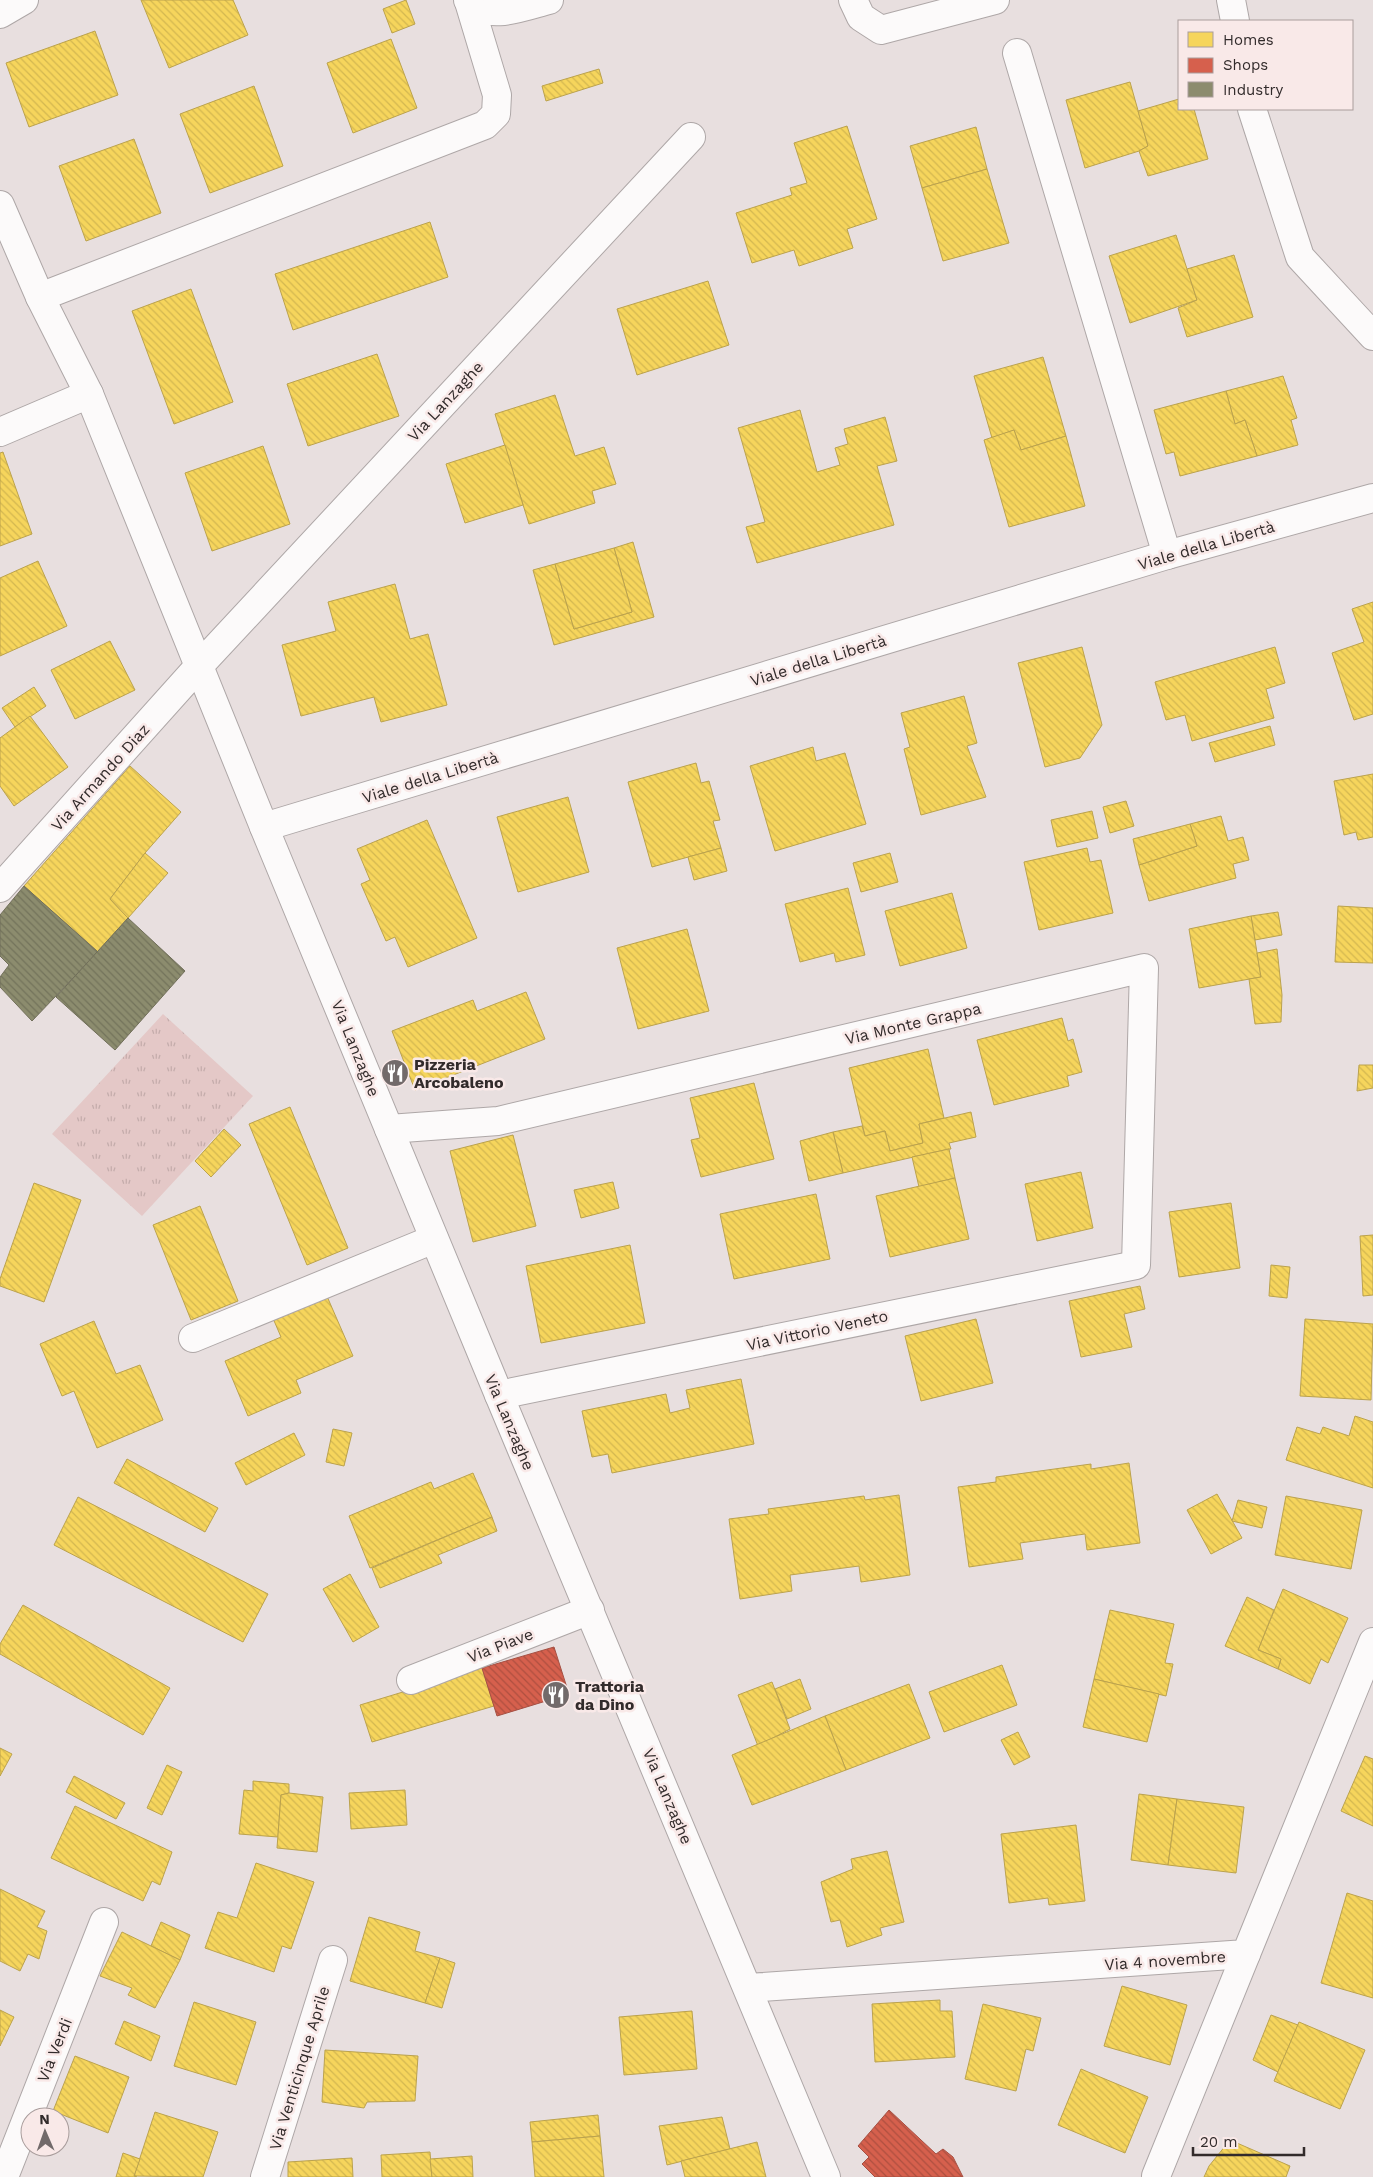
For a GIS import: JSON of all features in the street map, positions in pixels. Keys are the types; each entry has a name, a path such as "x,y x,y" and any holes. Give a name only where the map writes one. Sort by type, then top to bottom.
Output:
{"street":[{"path":"0,14 24,0"},
{"path":"469,1 487,10 501,13 549,0"},
{"path":"853,0 861,17 881,30 995,0"},
{"path":"1231,0 1235,20"},
{"path":"40,297 485,125 496,114 497,95 469,1"},
{"path":"1017,53 1167,555"},
{"path":"1252,110 1300,257 1373,336"},
{"name":"Via Lanzaghe","path":"199,666 691,137"},
{"name":"Via Lanzaghe","path":"0,205 40,297 89,394 434,1239 826,2177"},
{"path":"0,432 89,394"},
{"name":"Viale della Libertà","path":"264,826 1167,555 1373,498"},
{"name":"Via Armando Diaz","path":"0,888 199,666"},
{"name":"Via Monte Grappa","path":"389,1129 498,1121 1144,968 1136,1265"},
{"path":"193,1338 434,1239"},
{"name":"Via Vittorio Veneto","path":"499,1395 1136,1265"},
{"name":"Via Piave","path":"411,1680 590,1610"},
{"name":"Via 4 novembre","path":"748,1988 1246,1954 1373,1642"},
{"name":"Via Verdi","path":"4,2177 104,1922"},
{"path":"1156,2176 1246,1954"},
{"name":"Via Venticinque Aprile","path":"264,2177 333,1960"}],"green space":[{"path":"163,1014 253,1096 142,1216 52,1134"}],"building: Homes":[{"path":"141,0 233,0 248,35 169,68"},
{"path":"406,0 415,24 392,33 383,9"},
{"path":"95,31 118,95 29,127 6,63"},
{"path":"391,39 417,108 353,133 327,63"},
{"path":"599,69 603,83 546,101 542,86"},
{"path":"1130,82 1148,146 1139,151 1085,168 1066,100"},
{"path":"254,86 283,166 210,193 180,114"},
{"path":"1178,99 1178,110 1194,110 1208,159 1148,176 1139,151 1148,146 1138,111"},
{"path":"847,126 877,219 847,229 853,248 799,266 794,250 752,263 736,213 792,195 790,188 807,183 794,143"},
{"path":"976,127 987,169 922,188 910,146"},
{"path":"134,139 161,213 86,241 59,166"},
{"path":"987,169 1009,243 943,261 922,188"},
{"path":"430,222 448,277 293,330 275,274"},
{"path":"1176,235 1197,300 1130,323 1109,256"},
{"path":"1234,255 1253,317 1187,337 1178,308 1197,300 1187,269"},
{"path":"708,281 729,345 637,375 617,309"},
{"path":"191,289 233,402 174,424 132,311"},
{"path":"377,354 399,416 308,446 287,384"},
{"path":"1043,357 1066,436 1021,450 1014,430 992,438 974,376"},
{"path":"1283,376 1297,418 1291,420 1298,445 1257,456 1245,420 1235,424 1226,391"},
{"path":"1226,391 1235,424 1245,420 1257,456 1180,476 1174,452 1166,454 1154,410"},
{"path":"555,395 575,456 604,447 616,484 592,491 595,503 529,524 495,414"},
{"path":"800,410 817,472 840,465 835,448 848,444 844,429 885,417 897,461 877,466 894,525 757,563 746,527 765,522 738,428"},
{"path":"1014,430 1021,450 1066,436 1085,506 1009,527 984,440"},
{"path":"505,445 523,505 465,523 446,464"},
{"path":"263,446 290,524 212,551 185,473"},
{"path":"3,452 32,534 0,546 0,453"},
{"path":"633,542 654,617 554,645 533,570 555,564 574,629 632,612 614,548"},
{"path":"614,548 632,612 574,629 555,564"},
{"path":"38,561 67,626 0,656 0,578"},
{"path":"395,584 410,639 428,634 447,705 381,722 374,697 301,716 282,645 336,631 328,602"},
{"path":"1373,602 1373,714 1354,720 1332,653 1364,642 1352,609"},
{"path":"110,641 135,690 75,719 51,670"},
{"path":"1082,647 1102,725 1080,758 1045,767 1018,663"},
{"path":"1275,647 1285,683 1266,689 1274,718 1192,741 1185,715 1166,720 1155,682"},
{"path":"34,687 46,706 15,727 2,708"},
{"path":"964,696 977,743 967,746 986,797 921,815 904,749 910,747 901,713"},
{"path":"30,716 68,767 14,806 0,786 0,738"},
{"path":"1270,726 1275,745 1215,762 1209,743"},
{"path":"813,747 816,761 845,753 866,824 775,851 750,766"},
{"path":"696,763 701,783 709,781 720,820 713,821 721,848 652,867 628,782"},
{"path":"130,766 181,812 145,853 110,899 128,918 98,952 24,886"},
{"path":"1373,774 1373,837 1358,840 1356,832 1344,835 1334,781"},
{"path":"568,797 589,872 518,892 497,817"},
{"path":"1126,801 1134,826 1110,833 1103,807"},
{"path":"1092,811 1098,838 1057,847 1051,820"},
{"path":"1221,816 1228,841 1243,837 1249,860 1233,864 1236,878 1149,901 1139,865 1197,846 1190,824"},
{"path":"427,820 477,938 408,967 395,937 386,941 361,884 370,880 357,849"},
{"path":"1190,824 1197,846 1139,865 1133,839"},
{"path":"721,848 727,871 694,880 688,857"},
{"path":"1087,848 1090,862 1101,860 1113,913 1039,930 1024,862"},
{"path":"145,853 168,873 128,918 110,899"},
{"path":"890,853 898,882 861,892 853,863"},
{"path":"848,888 865,955 836,962 834,953 800,962 785,904"},
{"path":"952,893 967,948 900,966 885,911"},
{"path":"1338,906 1373,908 1373,963 1335,962"},
{"path":"1278,912 1282,935 1255,940 1251,916"},
{"path":"1251,916 1261,977 1199,988 1189,929"},
{"path":"687,929 709,1011 638,1029 617,948"},
{"path":"1277,949 1282,995 1281,1022 1255,1024 1249,979 1261,977 1257,953"},
{"path":"526,992 545,1039 415,1090 392,1031 473,1000 477,1011"},
{"path":"1062,1018 1068,1041 1073,1039 1082,1072 1067,1076 1069,1086 994,1105 977,1040"},
{"path":"928,1049 944,1118 919,1124 923,1143 890,1151 885,1131 865,1136 849,1068"},
{"path":"1359,1065 1373,1065 1373,1088 1357,1091"},
{"path":"754,1083 774,1159 701,1177 691,1140 700,1138 690,1098"},
{"path":"290,1107 348,1248 307,1265 249,1124"},
{"path":"971,1112 976,1137 949,1143 951,1149 843,1173 833,1132 862,1126 865,1136 885,1131 890,1151 923,1143 919,1124"},
{"path":"224,1129 241,1145 211,1177 195,1161"},
{"path":"833,1132 843,1173 809,1181 800,1141"},
{"path":"513,1135 536,1226 473,1242 450,1151"},
{"path":"949,1149 955,1178 919,1187 912,1157"},
{"path":"1081,1172 1093,1228 1037,1241 1025,1184"},
{"path":"955,1178 969,1239 890,1257 876,1196"},
{"path":"613,1182 619,1208 581,1218 574,1190"},
{"path":"34,1183 81,1200 44,1302 0,1286 0,1279"},
{"path":"816,1194 830,1259 734,1279 720,1214"},
{"path":"1231,1203 1240,1268 1179,1277 1169,1212"},
{"path":"200,1206 238,1301 191,1320 153,1225"},
{"path":"1373,1235 1373,1295 1363,1296 1360,1236"},
{"path":"630,1245 645,1323 541,1343 526,1266"},
{"path":"1271,1265 1290,1267 1287,1298 1269,1296"},
{"path":"1140,1286 1145,1309 1124,1314 1132,1347 1081,1357 1069,1301"},
{"path":"326,1294 353,1356 296,1380 301,1393 248,1416 225,1361 281,1337 272,1316"},
{"path":"976,1319 993,1383 921,1401 905,1336"},
{"path":"1305,1319 1373,1324 1371,1400 1300,1396"},
{"path":"94,1321 116,1374 140,1365 163,1420 97,1448 74,1391 62,1396 40,1344"},
{"path":"741,1379 754,1444 612,1473 608,1454 592,1457 582,1411 666,1394 670,1413 690,1408 686,1390"},
{"path":"1355,1416 1373,1422 1373,1488 1286,1460 1297,1427 1320,1434 1323,1427 1349,1436"},
{"path":"333,1429 352,1433 344,1466 326,1462"},
{"path":"294,1433 305,1455 246,1485 235,1463"},
{"path":"127,1459 218,1508 205,1532 114,1483"},
{"path":"1129,1463 1140,1543 1087,1550 1085,1534 1020,1543 1023,1559 969,1567 958,1487 996,1482 996,1477 1091,1464 1091,1469"},
{"path":"473,1473 492,1517 370,1568 349,1516 431,1482 434,1489"},
{"path":"1217,1494 1242,1538 1211,1554 1187,1510"},
{"path":"899,1495 910,1575 861,1582 859,1566 790,1575 792,1591 740,1599 729,1519 769,1514 768,1509 864,1496 865,1500"},
{"path":"1286,1496 1362,1510 1351,1569 1275,1555"},
{"path":"78,1497 268,1594 243,1642 54,1545"},
{"path":"1238,1500 1267,1507 1262,1528 1232,1521"},
{"path":"492,1517 497,1531 438,1555 442,1563 380,1588 372,1568"},
{"path":"350,1574 379,1627 353,1642 323,1589"},
{"path":"1283,1589 1348,1618 1328,1663 1321,1659 1310,1684 1278,1669 1281,1659 1258,1650"},
{"path":"1247,1597 1274,1610 1258,1650 1281,1659 1278,1669 1225,1646"},
{"path":"23,1605 170,1688 143,1735 0,1654 0,1644"},
{"path":"1110,1610 1174,1624 1165,1663 1173,1664 1166,1696 1094,1679"},
{"path":"1002,1665 1017,1705 944,1732 929,1692"},
{"path":"482,1668 494,1706 372,1742 360,1705"},
{"path":"800,1679 811,1709 787,1719 775,1689"},
{"path":"1094,1679 1159,1694 1147,1742 1083,1727"},
{"path":"772,1682 790,1729 758,1746 738,1695"},
{"path":"909,1684 930,1738 846,1770 825,1716"},
{"path":"825,1716 846,1770 752,1805 732,1755"},
{"path":"1018,1732 1030,1757 1014,1765 1001,1740"},
{"path":"0,1748 12,1754 0,1776"},
{"path":"1365,1756 1373,1759 1373,1826 1341,1811"},
{"path":"167,1765 182,1772 162,1815 147,1808"},
{"path":"74,1776 125,1803 116,1819 66,1792"},
{"path":"253,1781 289,1784 289,1793 281,1795 278,1837 239,1834 244,1790 253,1791"},
{"path":"405,1790 407,1825 351,1829 349,1793"},
{"path":"289,1793 323,1797 317,1852 277,1848 281,1795"},
{"path":"1139,1794 1177,1799 1168,1865 1131,1860"},
{"path":"1177,1799 1244,1807 1236,1873 1168,1865"},
{"path":"75,1806 172,1852 160,1885 152,1881 143,1901 51,1858"},
{"path":"1076,1825 1085,1901 1049,1905 1048,1898 1009,1903 1001,1834"},
{"path":"887,1851 904,1922 880,1928 882,1935 847,1947 840,1920 831,1922 821,1882 853,1869 851,1859"},
{"path":"256,1863 314,1882 291,1949 282,1946 274,1972 205,1948 218,1912 237,1918"},
{"path":"0,1889 45,1911 37,1927 47,1931 39,1959 28,1954 20,1971 0,1961"},
{"path":"1347,1893 1373,1901 1373,1998 1321,1983"},
{"path":"369,1917 420,1932 415,1951 440,1958 425,2003 350,1981"},
{"path":"161,1922 190,1935 180,1960 151,1946"},
{"path":"122,1932 180,1960 155,2008 128,1995 132,1988 100,1976"},
{"path":"440,1958 455,1963 442,2008 425,2003"},
{"path":"1122,1986 1187,2005 1170,2065 1104,2046"},
{"path":"940,2000 940,2011 952,2011 955,2057 875,2062 872,2004"},
{"path":"194,2002 256,2022 236,2085 174,2066"},
{"path":"983,2004 1041,2018 1033,2051 1026,2049 1016,2091 965,2079"},
{"path":"0,2010 14,2017 0,2046"},
{"path":"692,2011 697,2069 624,2075 619,2017"},
{"path":"1271,2015 1298,2025 1278,2072 1253,2060"},
{"path":"124,2021 160,2036 151,2061 115,2044"},
{"path":"1299,2022 1365,2050 1340,2109 1274,2081"},
{"path":"325,2050 418,2056 415,2101 367,2102 364,2108 322,2102"},
{"path":"75,2056 129,2077 108,2133 70,2118 70,2107 55,2107"},
{"path":"1081,2069 1148,2097 1125,2153 1058,2125"},
{"path":"155,2112 218,2132 203,2177 134,2176"},
{"path":"598,2115 600,2136 532,2142 530,2122"},
{"path":"722,2117 730,2149 667,2165 659,2126"},
{"path":"600,2136 604,2177 535,2177 532,2142"},
{"path":"1230,2140 1290,2166 1286,2177 1204,2177 1209,2166"},
{"path":"757,2142 766,2177 685,2177 681,2161"},
{"path":"430,2152 432,2177 382,2177 381,2155"},
{"path":"123,2153 140,2159 134,2176 137,2177 116,2177"},
{"path":"472,2156 473,2177 432,2177 430,2159"},
{"path":"352,2158 353,2177 288,2177 288,2162"}],"building: Shops":[{"path":"554,1647 569,1694 497,1716 482,1668"},
{"path":"889,2110 936,2154 943,2149 953,2157 963,2177 875,2177 862,2164 869,2157 858,2146"}],"building: Industry":[{"path":"24,886 98,952 32,1021 0,987 0,977 9,965 0,956 0,915"},
{"path":"128,918 185,971 115,1050 56,997"}],"place":[{"name":"Pizzeria Arcobaleno","path":"395,1073"},
{"name":"Trattoria da Dino","path":"556,1695"}]}
